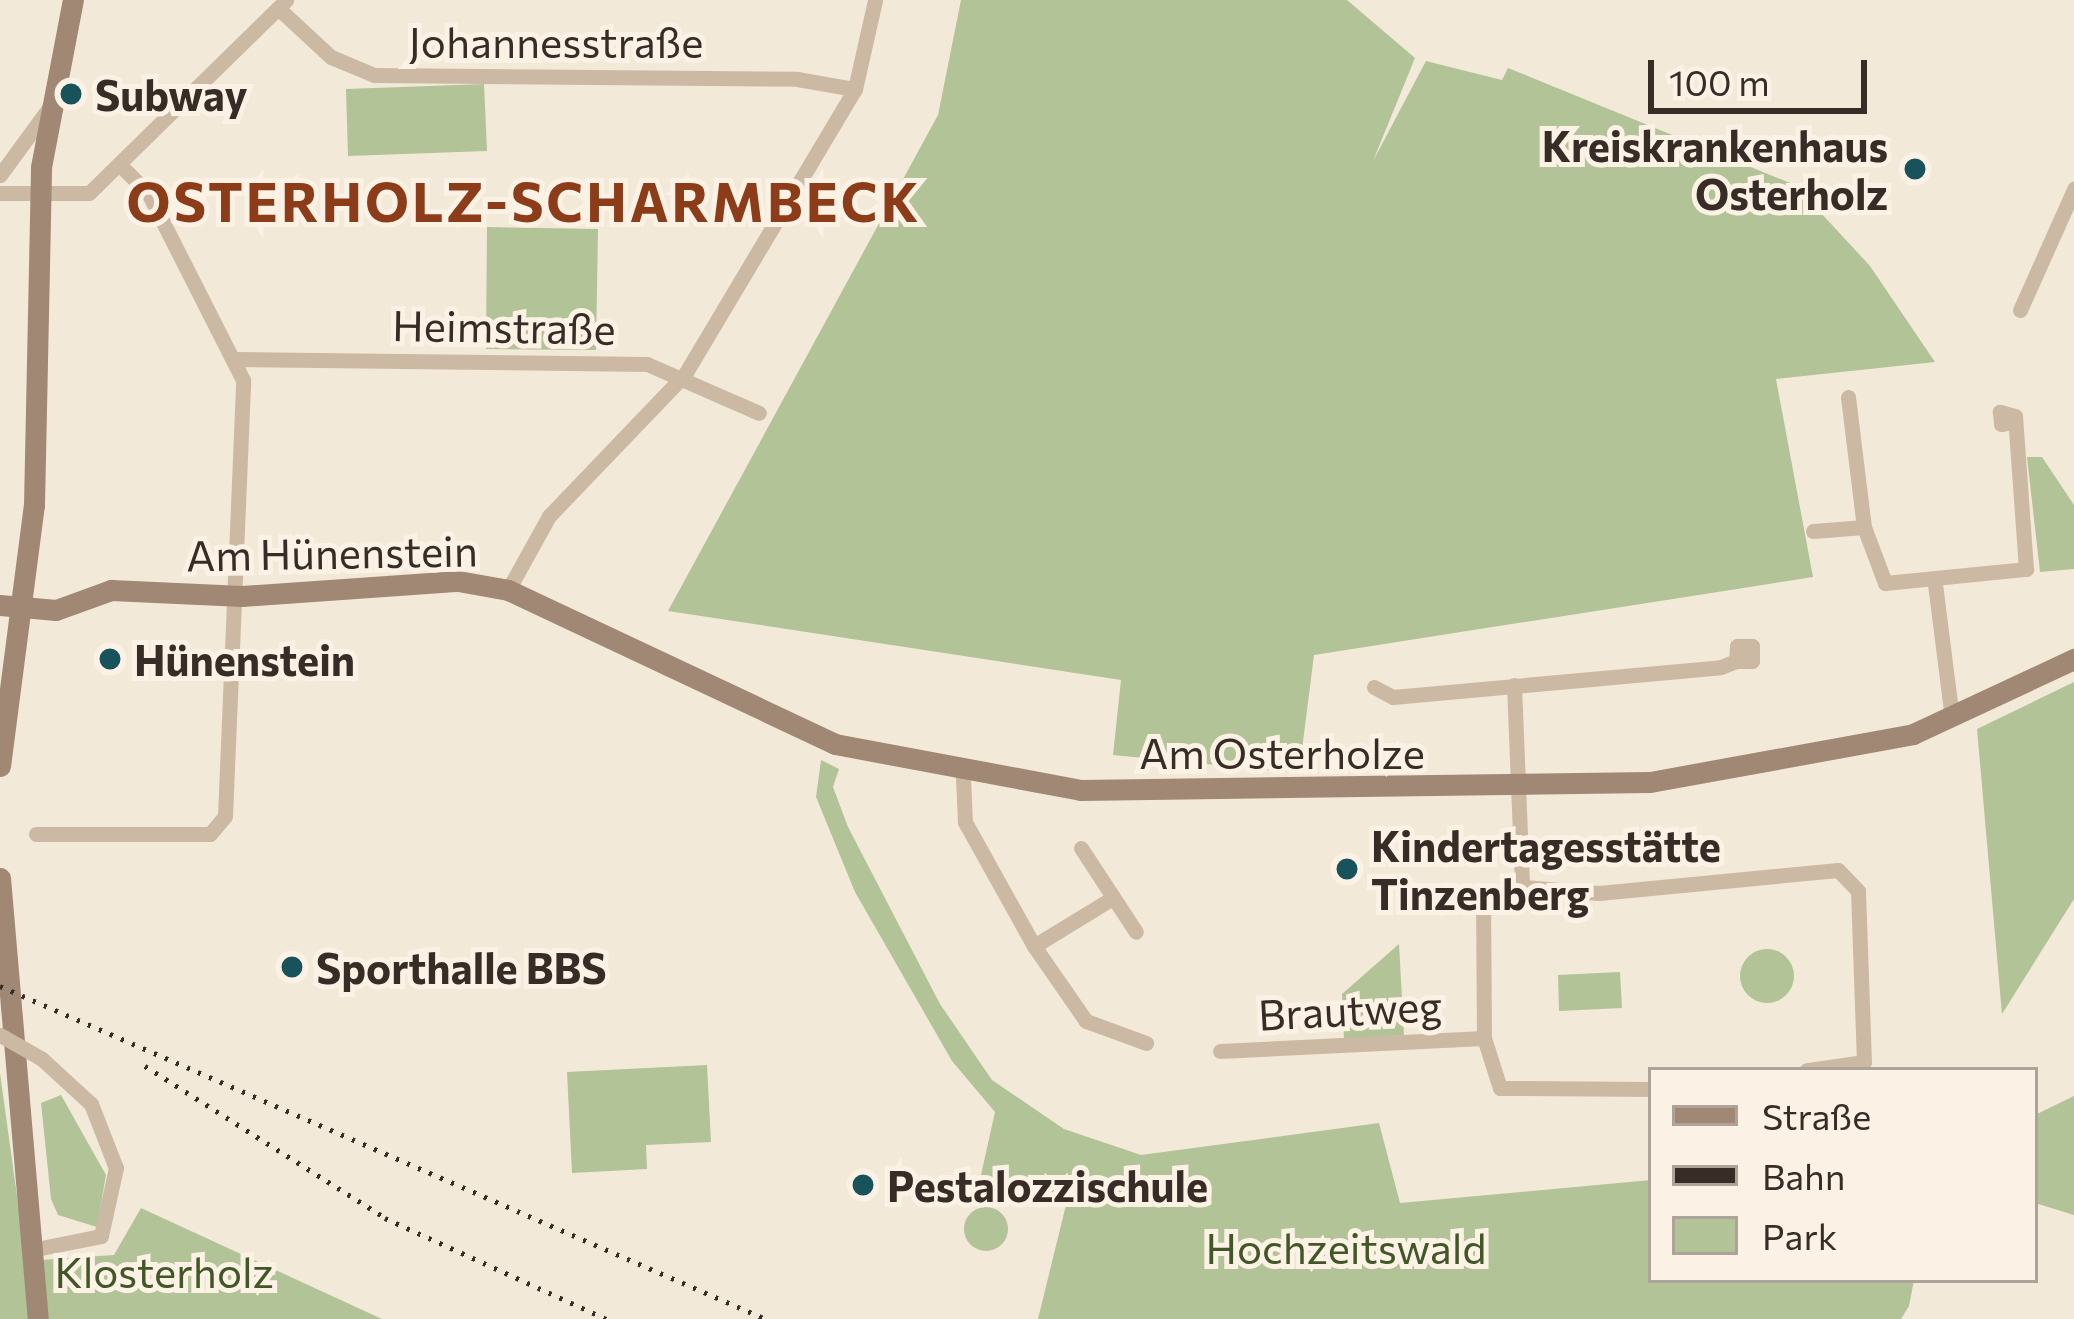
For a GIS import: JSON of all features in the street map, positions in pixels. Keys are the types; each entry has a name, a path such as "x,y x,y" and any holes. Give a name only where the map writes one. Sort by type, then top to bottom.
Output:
{"street":[{"path":"0,766 40,196 50,105 73,0"},
{"name":"Am Hünenstein","path":"12,607 111,590 242,596 458,581 508,590 549,516 685,374 855,89 875,0"},
{"path":"0,193 89,193 282,4"},
{"name":"Johannesstraße","path":"282,4 331,57 374,75 797,79 855,89"},
{"path":"0,175 50,105"},
{"path":"36,834 210,834 225,815 242,596 238,359 148,193 121,166"},
{"path":"2020,310 2074,189"},
{"name":"Heimstraße","path":"238,359 647,364 685,374 759,413"},
{"path":"1848,397 1864,527 1885,583 1935,584 2026,569 2014,422"},
{"path":"1813,532 1864,527"},
{"path":"1935,584 1952,718"},
{"name":"Am Osterholze","path":"508,590 755,712 963,777 1102,791 1517,790 1804,759 1952,718 2074,659"},
{"path":"1374,687 1393,697 1736,661"},
{"path":"1514,686 1522,887"},
{"path":"963,777 965,822 1034,946 1086,1021 1146,1042"},
{"path":"1081,848 1109,900 1136,932"},
{"path":"1648,1089 1500,1088 1484,1038 1483,907 1522,887 1599,893 1838,870 1858,891 1864,1062 1829,1067"},
{"path":"0,878 36,1249 38,1319"},
{"path":"1034,946 1109,900"},
{"path":"0,1035 42,1059 111,1137 115,1189 101,1236 36,1249"},
{"name":"Brautweg","path":"1220,1052 1484,1038"}],"green space":[{"path":"961,0 1347,0 1415,58 1373,161 1426,61 1502,80 1508,68 1795,185 1870,266 1935,362 1776,379 1813,577 1314,655 1299,773 1113,755 1121,680 668,611 938,115"},
{"path":"484,84 487,151 348,156 346,89"},
{"path":"487,227 598,229 596,350 486,349"},
{"path":"2027,457 2042,457 2074,505 2074,569 2040,572"},
{"path":"2074,682 2074,899 2002,1014 1977,729"},
{"name":"Hochzeitswald","path":"821,760 839,769 833,787 848,827 940,1004 992,1080 1064,1129 1141,1155 1379,1123 1400,1203 1648,1180 1648,1283 1913,1283 1909,1306 1901,1319 1038,1319 1066,1205 981,1175 995,1112 952,1061 855,892 816,797"},
{"path":"1399,944 1404,1035 1344,1040 1342,994"},
{"path":"1767,949 1786,957 1794,976 1786,995 1767,1003 1748,995 1740,976 1748,957"},
{"path":"1620,972 1622,1008 1559,1011 1558,975"},
{"path":"707,1065 711,1142 646,1145 647,1169 572,1173 567,1072"},
{"name":"Klosterholz","path":"0,1073 26,1261 114,1255 141,1208 382,1319 0,1319"},
{"path":"61,1095 106,1175 97,1227 58,1215 51,1199 41,1103"},
{"path":"2074,1096 2074,1215 2038,1204 2038,1114"},
{"path":"986,1207 1002,1213 1008,1229 1002,1245 986,1251 970,1245 964,1229 970,1213"}],"railway":[{"path":"0,986 766,1319"},
{"path":"145,1066 385,1218 607,1319"}],"place":[{"name":"Subway","path":"71,94"},
{"name":"Kreiskrankenhaus Osterholz","path":"1915,169"},
{"name":"Hünenstein","path":"110,659"},
{"name":"Kindertagesstätte Tinzenberg","path":"1347,869"},
{"name":"Sporthalle BBS","path":"292,967"},
{"name":"Pestalozzischule","path":"863,1185"}],"district":[{"name":"OSTERHOLZ-SCHARMBECK","path":"524,200"}]}
